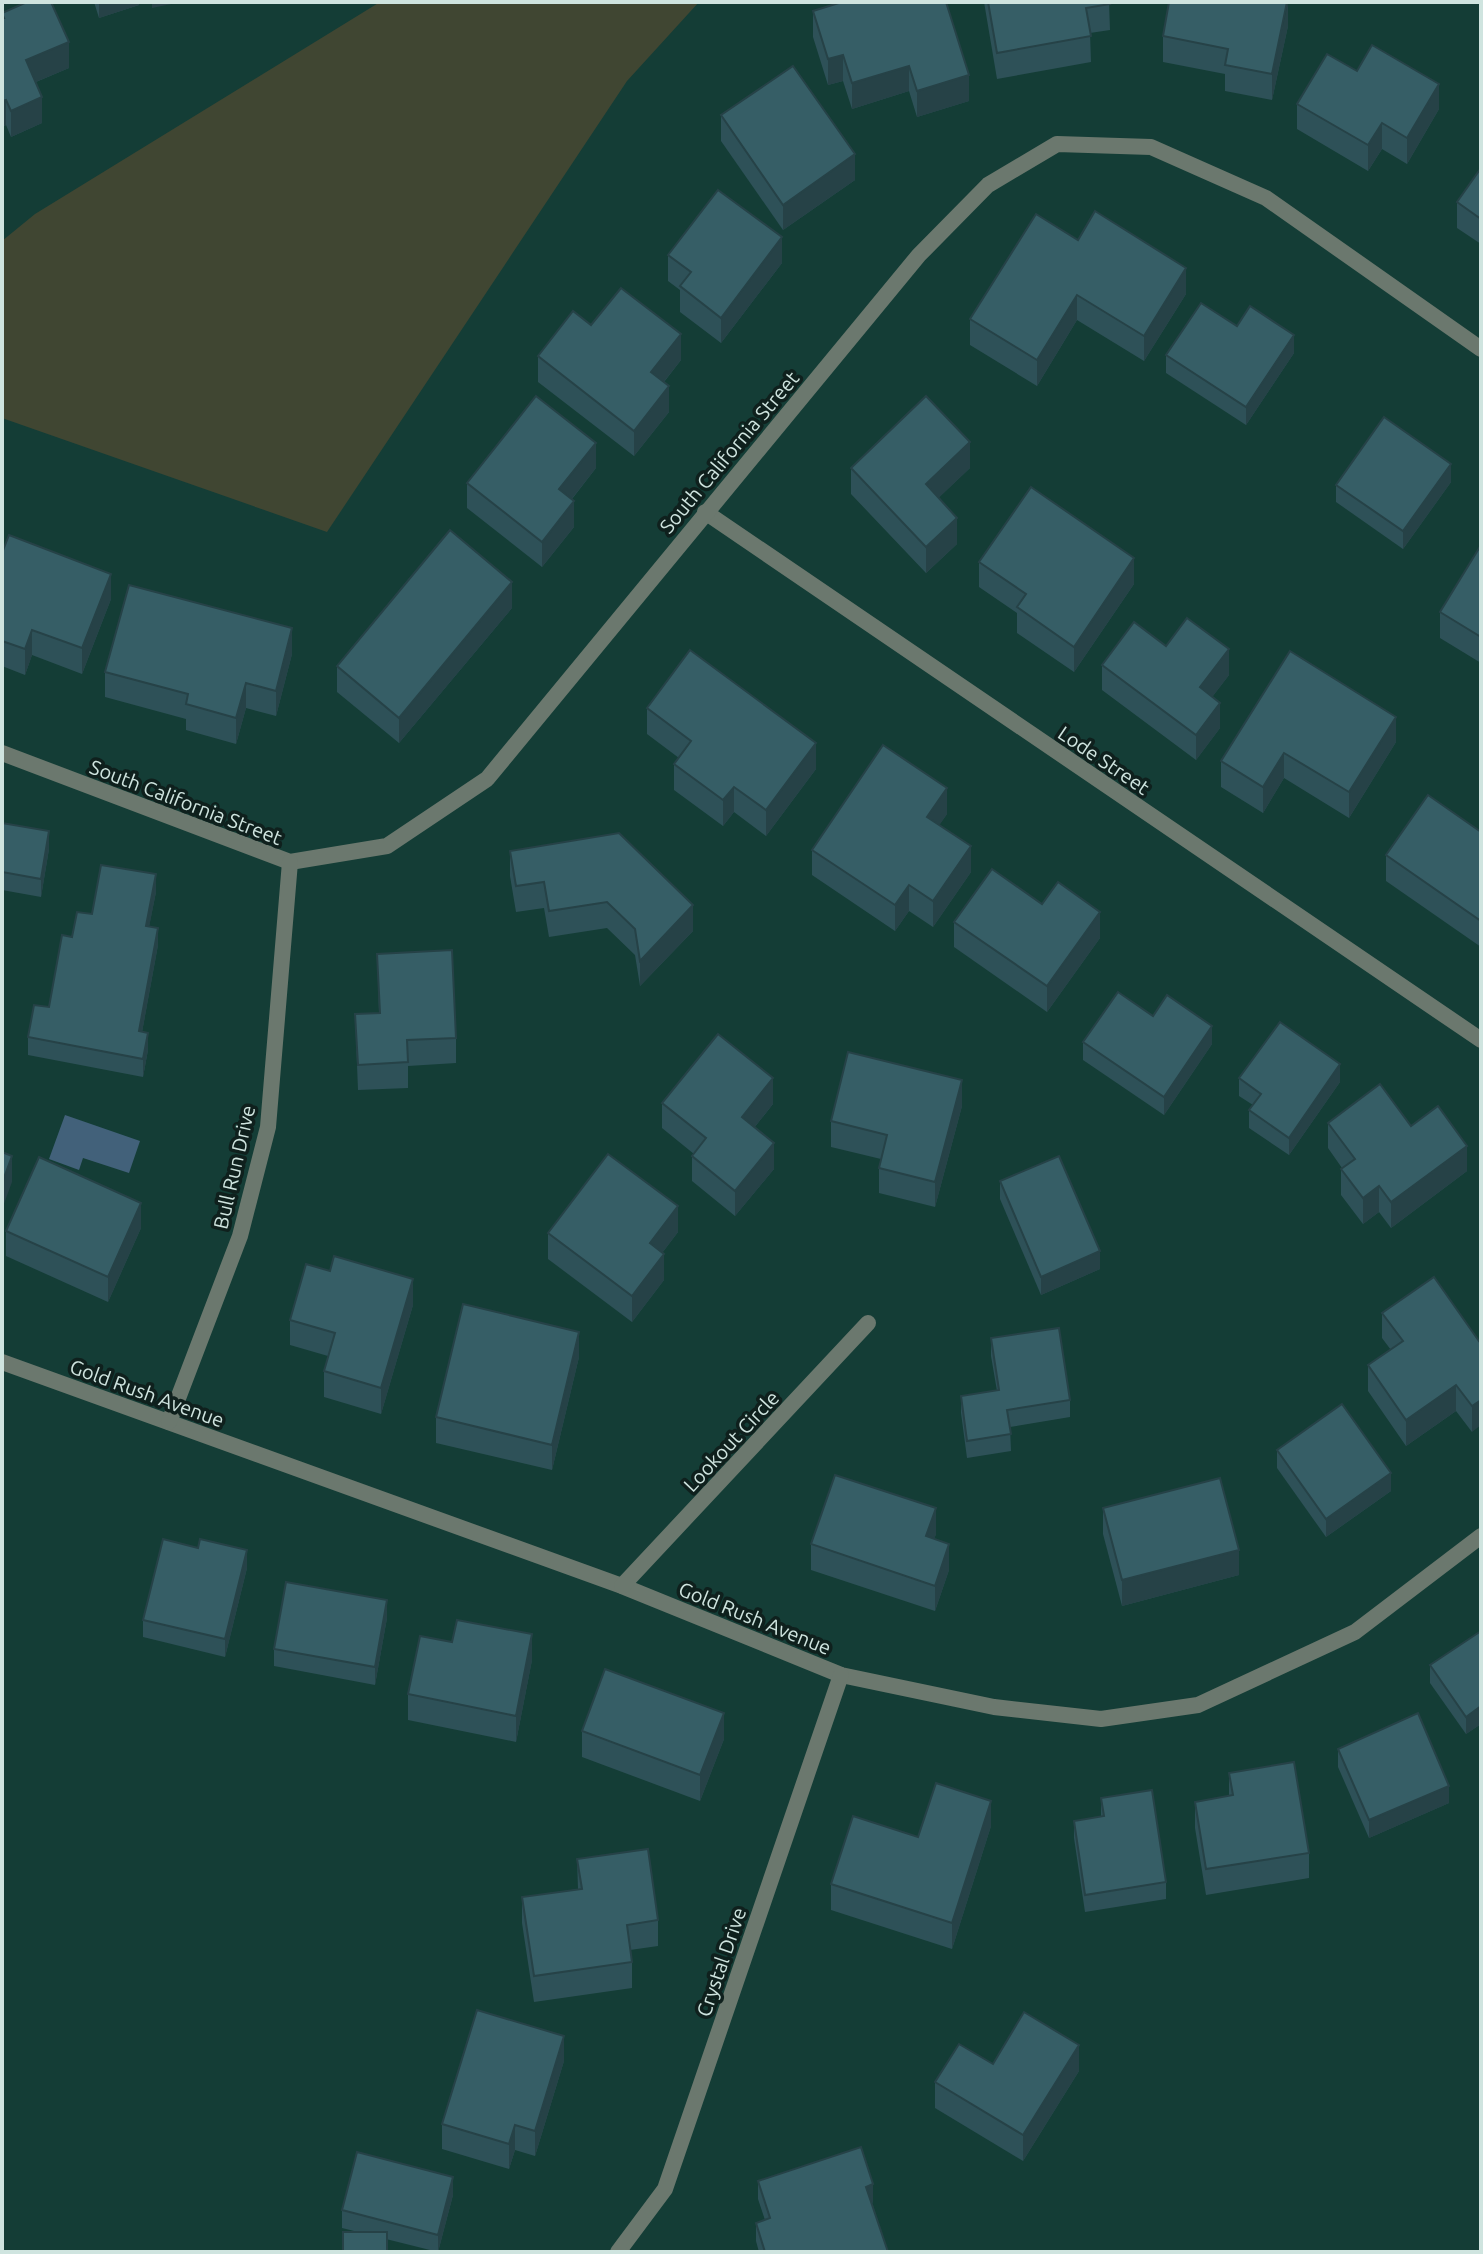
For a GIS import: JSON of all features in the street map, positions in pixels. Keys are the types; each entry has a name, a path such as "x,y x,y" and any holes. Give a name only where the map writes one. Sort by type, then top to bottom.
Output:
{"street":[{"name":"South California Street","path":"2,753 290,862 387,846 487,779 919,255 988,185 1057,144 1151,147 1266,198 1481,349"},
{"name":"Lode Street","path":"705,512 1481,1040"},
{"name":"Bull Run Drive","path":"169,1422 240,1236 268,1127 290,862"},
{"name":"Lookout Circle","path":"622,1586 868,1323"},
{"name":"Gold Rush Avenue","path":"2,1362 622,1586 841,1675 994,1707 1101,1719 1198,1705 1355,1632 1481,1536"},
{"name":"Crystal Drive","path":"618,2252 665,2189 841,1675"}],"green space":[{"path":"380,2 699,2 627,81 327,532 2,418 2,241 35,214"}],"water":[{"path":"65,1115 140,1141 129,1173 83,1158 79,1170 49,1159"}],"building":[{"path":"27,2 51,2 69,42 26,60 42,97 11,111 6,100 2,101 2,13"},
{"path":"842,2 946,2 969,75 917,91 909,66 852,83 843,55 828,59 813,11"},
{"path":"988,2 1110,4 1086,8 1091,36 997,53"},
{"path":"1169,2 1287,2 1272,74 1225,65 1228,49 1163,36"},
{"path":"1372,45 1439,84 1407,138 1382,123 1368,145 1297,104 1327,54 1357,71"},
{"path":"793,66 855,154 783,205 721,115"},
{"path":"1481,168 1481,219 1457,202"},
{"path":"718,190 782,237 721,318 680,286 691,272 668,255"},
{"path":"1095,211 1186,268 1144,336 1077,295 1037,360 970,319 1036,214 1078,240"},
{"path":"621,288 681,334 651,372 669,386 634,431 538,356 573,311 591,325"},
{"path":"1201,303 1237,326 1250,306 1294,335 1246,407 1166,355"},
{"path":"536,396 596,443 559,489 574,501 542,542 467,483"},
{"path":"926,396 970,442 926,484 957,518 926,547 851,468"},
{"path":"1384,417 1451,464 1403,531 1336,485"},
{"path":"1031,487 1134,558 1074,647 1017,607 1026,594 979,562"},
{"path":"450,530 512,582 399,718 337,666"},
{"path":"9,535 111,574 82,648 32,630 25,649 2,641 2,553"},
{"path":"1481,545 1481,637 1440,612"},
{"path":"129,585 292,628 276,691 246,683 236,718 186,704 188,694 105,672"},
{"path":"1187,618 1229,649 1200,687 1220,703 1196,735 1102,665 1134,622 1166,646"},
{"path":"690,650 816,743 766,810 734,787 723,800 674,764 691,741 647,708"},
{"path":"1290,651 1396,717 1349,792 1284,753 1263,787 1221,761"},
{"path":"883,745 947,788 927,817 971,846 933,901 909,885 895,905 812,850"},
{"path":"1428,795 1481,832 1481,921 1386,855"},
{"path":"2,823 49,831 41,879 2,872"},
{"path":"619,833 693,905 640,961 635,929 607,902 549,911 544,882 516,886 510,851"},
{"path":"101,865 156,874 146,926 158,928 139,1031 148,1033 143,1059 28,1037 34,1005 49,1007 62,935 72,937 77,912 92,914"},
{"path":"992,869 1042,904 1058,882 1100,912 1047,986 954,922"},
{"path":"452,950 456,1038 407,1040 408,1062 358,1065 355,1014 380,1013 377,954"},
{"path":"1118,992 1153,1016 1167,995 1212,1026 1164,1097 1083,1042"},
{"path":"1280,1022 1340,1064 1289,1138 1249,1110 1261,1094 1239,1078"},
{"path":"718,1034 773,1078 742,1117 774,1143 735,1191 692,1156 706,1138 662,1103"},
{"path":"848,1052 962,1080 935,1182 879,1168 887,1135 831,1121"},
{"path":"1380,1084 1411,1126 1438,1106 1467,1146 1391,1202 1379,1186 1363,1198 1341,1169 1355,1159 1328,1123"},
{"path":"2,1152 12,1156 2,1183"},
{"path":"608,1154 678,1206 650,1243 664,1254 632,1296 548,1233"},
{"path":"1059,1156 1100,1251 1041,1277 1000,1181"},
{"path":"39,1157 141,1203 108,1277 6,1231"},
{"path":"334,1256 413,1279 381,1388 324,1371 335,1333 290,1320 306,1264 330,1271"},
{"path":"1434,1277 1481,1344 1481,1400 1472,1406 1456,1385 1406,1420 1368,1365 1403,1341 1382,1313"},
{"path":"463,1304 579,1332 552,1445 436,1417"},
{"path":"1059,1328 1070,1400 1007,1410 1011,1434 967,1441 961,1396 999,1390 991,1338"},
{"path":"1342,1404 1391,1473 1326,1519 1277,1450"},
{"path":"835,1475 936,1508 926,1536 949,1544 935,1586 811,1544"},
{"path":"1220,1478 1239,1550 1122,1580 1103,1508"},
{"path":"163,1539 198,1548 200,1539 247,1550 225,1639 143,1620"},
{"path":"286,1582 387,1600 375,1667 274,1649"},
{"path":"457,1620 532,1634 516,1716 408,1694 420,1636 452,1642"},
{"path":"1481,1631 1481,1706 1466,1717 1430,1665"},
{"path":"605,1669 724,1713 700,1775 582,1731"},
{"path":"1418,1713 1449,1786 1369,1820 1338,1749"},
{"path":"1294,1762 1309,1853 1206,1869 1195,1802 1233,1795 1229,1773"},
{"path":"936,1783 991,1801 952,1923 831,1884 853,1816 918,1837"},
{"path":"1152,1790 1166,1882 1085,1895 1074,1821 1104,1816 1101,1798"},
{"path":"648,1849 658,1920 627,1925 632,1962 534,1976 522,1897 582,1889 577,1859"},
{"path":"477,2010 564,2036 535,2131 515,2125 509,2144 442,2124"},
{"path":"1024,2012 1079,2045 1023,2135 935,2082 959,2044 993,2064"},
{"path":"861,2147 873,2184 866,2187 888,2252 765,2252 756,2223 770,2218 758,2181"},
{"path":"357,2152 453,2177 438,2235 342,2210"},
{"path":"343,2232 387,2232 387,2252 343,2252"}]}
